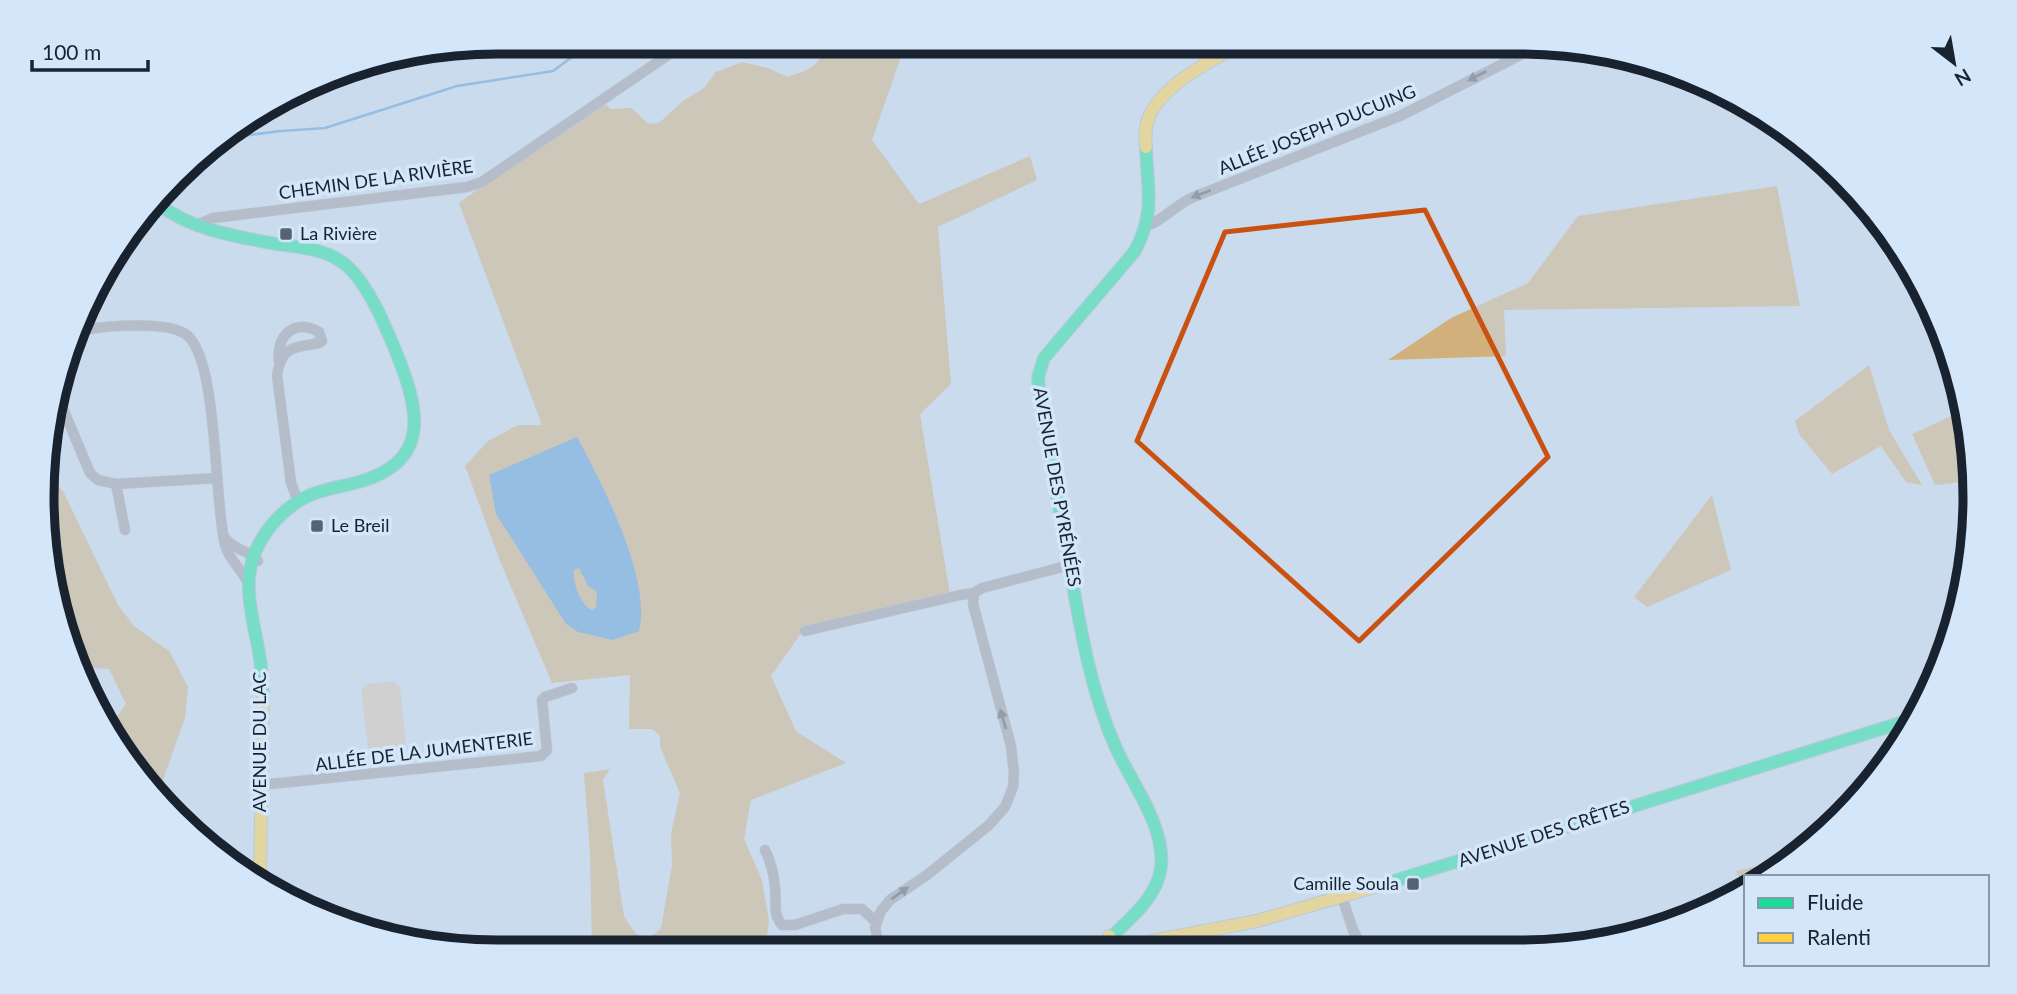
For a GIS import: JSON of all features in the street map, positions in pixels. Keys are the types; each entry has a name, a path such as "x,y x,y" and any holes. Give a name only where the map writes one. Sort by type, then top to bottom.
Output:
{"street":[{"name":"CHEMIN DE LA RIVIÈRE","path":"199,227 201,223 213,218 467,187 481,182 669,54"},
{"name":"AVENUE DES PYRÉNÉES","path":"1106,940 1136,911 1157,881 1161,864 1160,850 1151,823 1105,725 1096,698 1041,406 1039,370 1044,358 1135,251 1148,225 1151,190 1145,135 1154,105 1172,88 1225,54"},
{"name":"ALLÉE JOSEPH DUCUING","path":"1148,225 1157,223 1172,208 1191,198 1400,116 1522,54"},
{"name":"AVENUE DU LAC","path":"162,207 171,215 199,227 313,250 344,263 362,286 405,378 415,410 411,441 400,459 368,480 318,492 298,501 272,524 254,560 247,581 261,672 260,870"},
{"path":"88,329 100,327 175,329 187,335 195,345 208,396 225,547 247,581"},
{"path":"279,361 287,351 298,345 319,343 319,331 302,328 289,331 281,338 278,349 277,374 291,483 298,501"},
{"path":"63,410 89,473 98,480 116,484 217,478"},
{"path":"116,484 125,530"},
{"path":"223,534 234,547 254,560"},
{"path":"229,552 254,560"},
{"name":"AVENUE DU LAC","path":"253,608 254,560"},
{"path":"805,631 974,593 982,588 1070,565"},
{"path":"876,940 876,922 880,911 890,900 927,875 989,825 1005,807 1013,787 1013,758 973,604 974,593"},
{"name":"ALLÉE DE LA JUMENTERIE","path":"261,785 541,756 547,750 542,700 545,696 572,688"},
{"name":"AVENUE DES CRÊTES","path":"1161,940 1257,921 1342,897 1900,723"},
{"path":"765,850 771,863 776,891 776,917 782,925 794,925 842,909 862,909 876,922"},
{"path":"1342,897 1358,940"},
{"name":"AVENUE DES PYRÉNÉES","path":"1099,940 1136,911"},
{"name":"AVENUE DES CRÊTES","path":"1109,936 1111,940"},
{"name":"AVENUE DES CRÊTES","path":"1165,940 1173,937"}],"highlighted area":[{"path":"1425,210 1548,457 1359,641 1137,441 1225,232"}],"shaded area":[{"path":"822,54 907,54 901,57 872,140 919,204 1030,156 1037,180 938,227 951,384 920,414 950,594 804,629 771,676 796,731 846,763 751,800 744,839 762,880 769,922 767,940 592,940 590,852 584,773 610,769 603,780 624,916 631,928 644,937 655,934 661,928 672,865 671,833 680,793 660,747 660,736 652,729 629,729 630,675 552,683 500,561 465,466 488,441 518,425 542,425 459,203 600,100 611,109 631,108 649,124 659,123 683,101 704,88 716,72 742,62 768,68 787,77 813,66"},
{"path":"1777,186 1800,306 1504,310 1506,356 1388,360 1451,318 1528,283 1578,216"},
{"path":"1869,365 1889,430 1922,485 1906,482 1881,446 1832,474 1799,434 1795,421"},
{"path":"1955,415 1962,482 1935,485 1912,434"},
{"path":"55,482 63,491 118,605 134,626 170,652 188,687 185,718 161,785 115,719 126,704 109,669 89,668 69,613 58,555"},
{"path":"1712,495 1731,570 1647,607 1634,597"},
{"path":"393,681 400,687 406,744 401,750 371,751 368,748 361,690 366,684"},
{"path":"1769,863 1749,875 1744,875 1740,880 1736,871"}],"water":[{"path":"577,437 611,505 632,559 641,610 639,631 613,640 578,632 566,624 496,514 489,475","holes":["579,568 588,586 597,592 596,607 592,610 578,593 574,570"]}],"waterway":[{"path":"241,136 325,128 457,86 553,71 579,54"}],"traffic: fast":[{"path":"1108,940 1136,913 1153,891 1161,867 1161,851 1153,820 1116,748 1093,681 1077,610 1038,377 1044,358 1135,251 1142,237 1148,211 1146,147"},
{"path":"163,207 184,220 214,231 312,250 330,255 346,265 363,285 378,310 400,362 412,400 413,434 399,461 362,481 306,497 276,519 256,550 251,563 249,591 261,664 263,696"},
{"path":"1378,886 1900,723"}],"traffic: slow":[{"path":"1146,147 1148,120 1154,107 1189,74 1223,54"},
{"path":"260,870 263,696"},
{"path":"1157,940 1257,921 1378,886"},
{"path":"1109,936 1111,940"}],"place":[{"name":"La Rivière","path":"286,234"},
{"name":"Le Breil","path":"317,526"},
{"name":"Camille Soula","path":"1413,884"}]}
